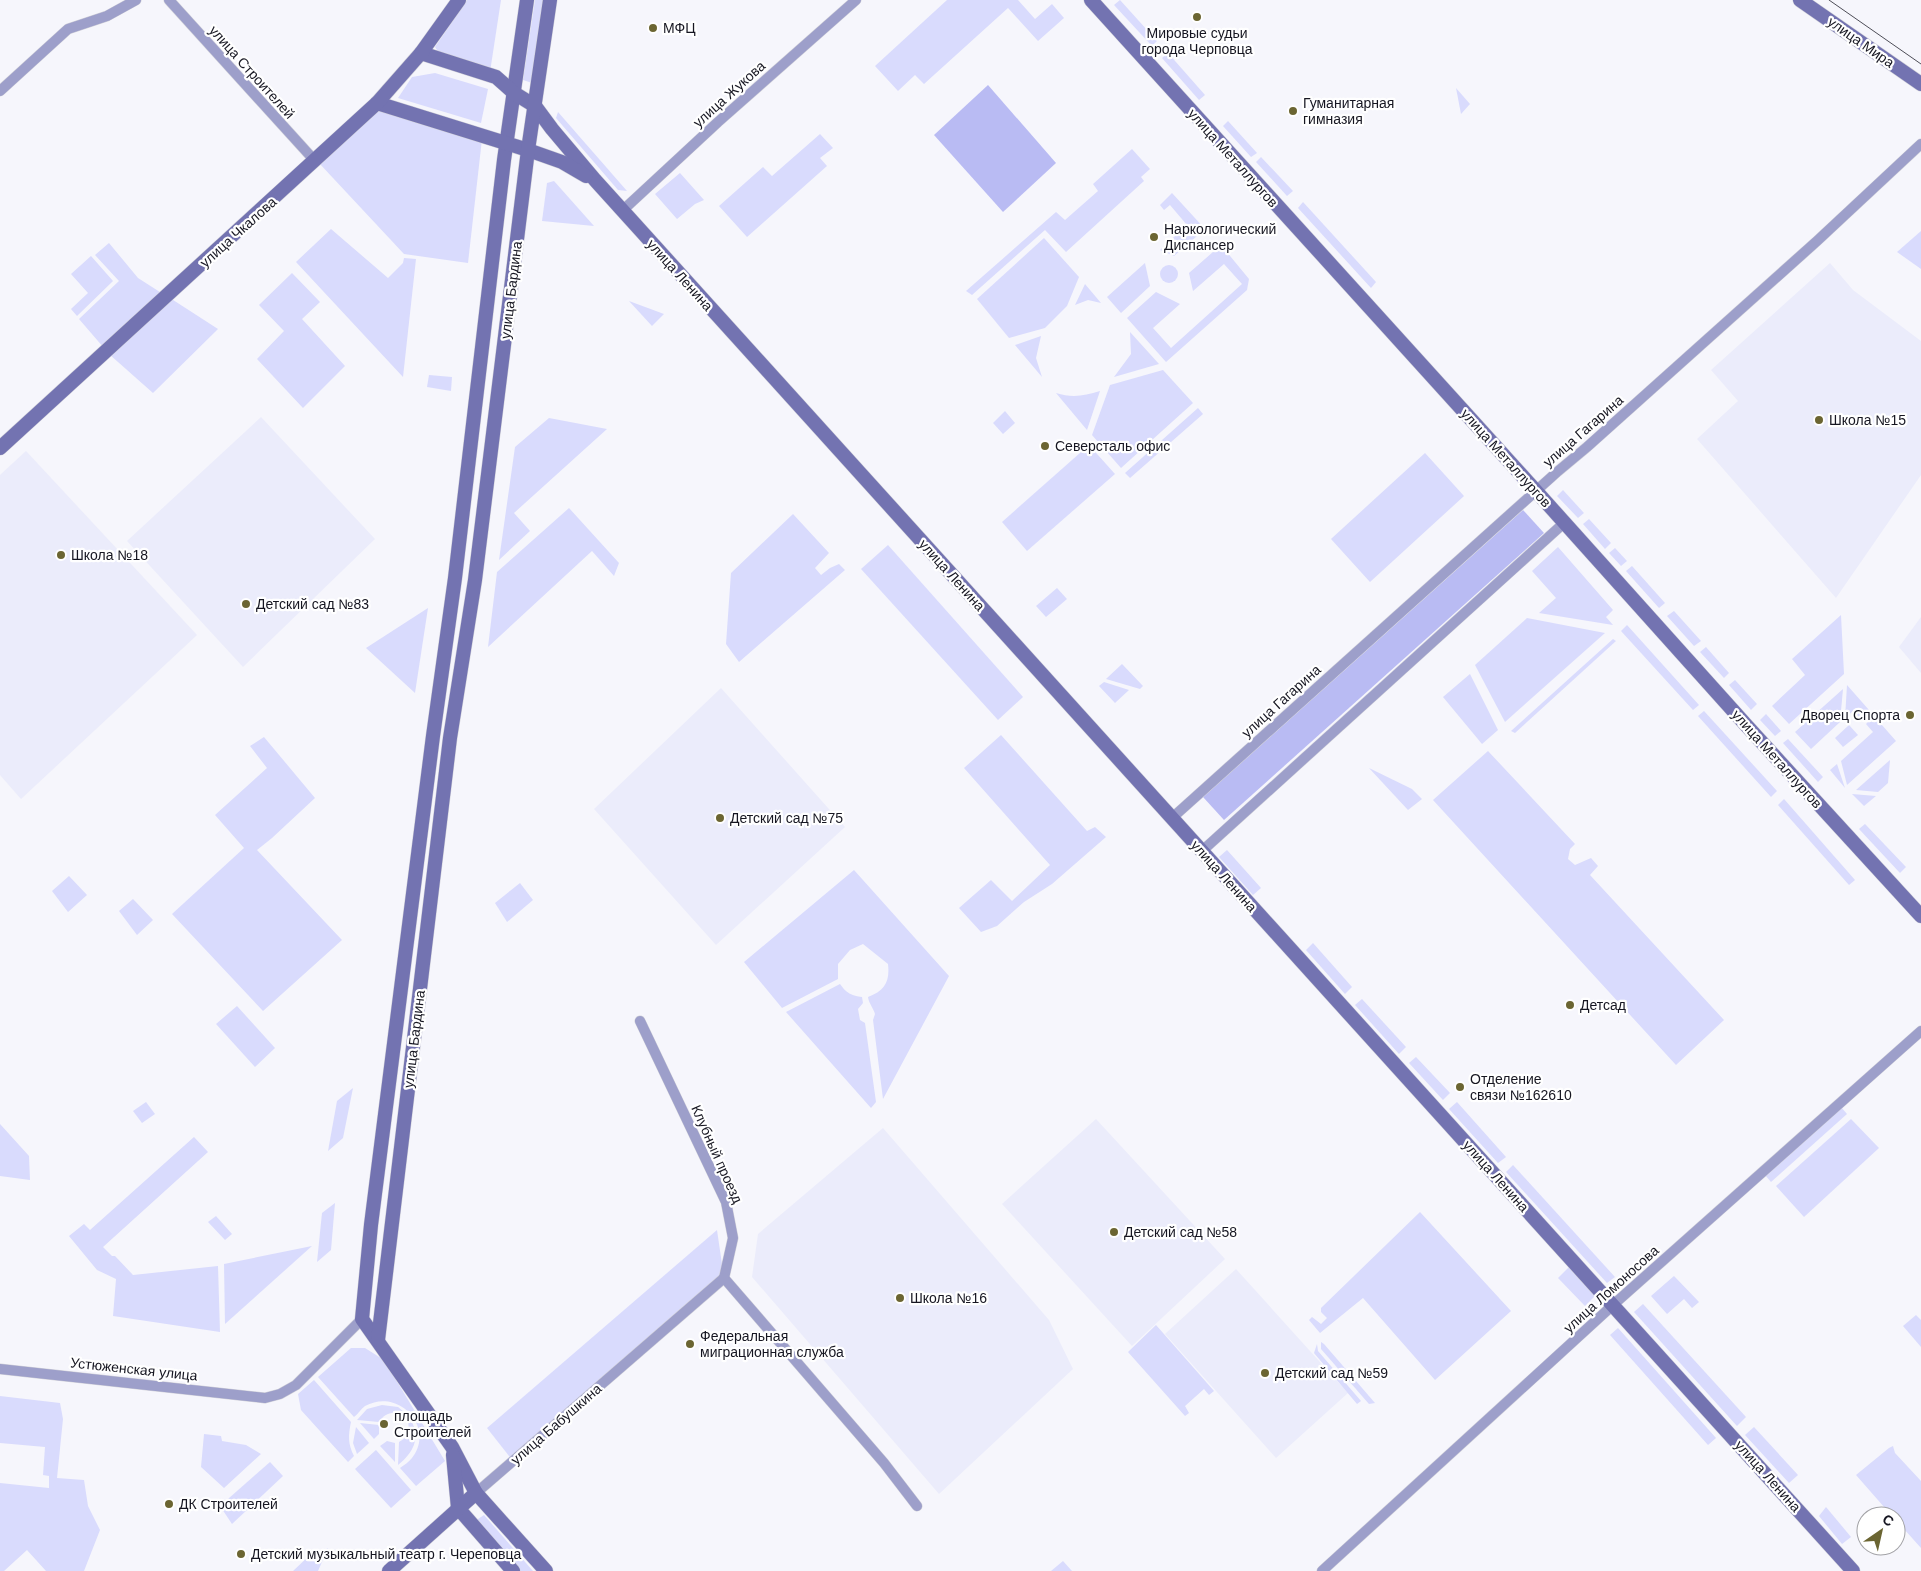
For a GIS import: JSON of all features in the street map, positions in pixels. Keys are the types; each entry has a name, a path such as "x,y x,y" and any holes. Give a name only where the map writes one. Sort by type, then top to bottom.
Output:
{"street":[{"path":"0,90 68,29 107,16 136,0"},
{"name":"улица Строителей","path":"169,0 315,161"},
{"name":"улица Чкалова","path":"0,448 377,104 421,53 459,0"},
{"name":"улица Бардина","path":"362,1319 373,1206 455,578 506,143 527,0"},
{"name":"улица Бардина","path":"378,1340 450,738 475,580 528,150 550,0"},
{"name":"улица Жукова","path":"622,211 718,122 856,0"},
{"name":"улица Металлургов","path":"1090,0 1921,916"},
{"name":"улица Мира","path":"1800,0 1921,84"},
{"name":"улица Ленина","path":"421,53 496,77 514,93 535,106 552,130 622,211 1853,1571"},
{"name":"улица Ленина","path":"377,104 528,150 562,162 595,180"},
{"name":"улица Гагарина","path":"1172,818 1817,241 1921,144"},
{"path":"1202,851 1564,523"},
{"path":"455,578 475,580"},
{"path":"433,736 450,738"},
{"name":"Клубный проезд","path":"640,1020 726,1202 733,1238 724,1278"},
{"name":"улица Ломоносова","path":"1322,1571 1613,1305 1921,1031"},
{"path":"724,1278 918,1506"},
{"name":"улица Бабушкина","path":"388,1571 476,1492 724,1278"},
{"path":"362,1319 452,1447 476,1492 546,1571"},
{"name":"Устюженская улица","path":"0,1369 266,1398 280,1394 296,1385 362,1319"},
{"path":"452,1447 458,1508 513,1571"}],"shaded area":[{"path":"467,0 501,0 490,72 443,59 435,47"},
{"path":"535,0 544,0 532,83 523,80"},
{"path":"947,0 1018,0 1035,19 1052,4 1064,18 1038,41 1008,8 924,84 915,75 898,91 875,66"},
{"path":"1120,0 1157,41 1152,46 1114,5"},
{"path":"1168,53 1205,95 1199,100 1162,58"},
{"path":"435,73 488,89 481,123 398,98 412,77"},
{"path":"988,85 1056,163 1003,212 934,135"},
{"path":"1456,88 1470,104 1461,114"},
{"path":"378,108 482,139 468,263 404,254 319,163"},
{"path":"558,112 627,191 618,190 556,118"},
{"path":"1228,121 1257,153 1251,157 1223,126"},
{"path":"820,134 833,148 820,158 827,166 747,237 719,206 763,167 772,176"},
{"path":"1132,149 1150,169 1141,177 1144,181 1066,252 1045,230 972,295 966,291 1056,212 1065,220 1098,191 1093,184"},
{"path":"1261,157 1293,191 1287,196 1256,162"},
{"path":"680,173 704,200 695,204 677,219 655,194"},
{"path":"554,181 594,226 542,221 547,183"},
{"path":"1172,193 1205,229 1174,256 1160,250 1187,225 1170,205 1164,210 1160,205"},
{"path":"1303,202 1376,282 1371,288 1298,208"},
{"path":"331,229 388,278 403,263 404,258 416,259 403,377 296,262"},
{"path":"1921,231 1921,269 1897,252"},
{"path":"1044,238 1079,277 1067,306 1045,328 1009,338 977,299"},
{"path":"109,243 138,278 163,294 104,348 79,319 119,281 95,255"},
{"path":"1221,245 1249,279 1247,290 1166,362 1127,318 1156,292 1180,304 1153,328 1171,348 1242,284 1224,264 1193,291 1189,273"},
{"path":"91,256 113,281 77,316 71,309 88,293 71,274"},
{"path":"1145,263 1150,286 1121,313 1107,297"},
{"name":"Школа №15","path":"1830,263 1853,290 1921,341 1921,475 1836,598 1697,439 1738,401 1711,370"},
{"path":"1169,265 1175,268 1178,274 1175,280 1169,283 1163,280 1160,274 1163,268"},
{"path":"292,273 320,302 302,319 345,366 303,408 257,359 284,331 259,305"},
{"path":"1085,284 1101,303 1088,300 1075,305"},
{"path":"170,298 218,329 153,393 109,354"},
{"path":"629,301 664,314 652,326"},
{"path":"1130,332 1159,364 1114,377 1131,354"},
{"path":"1041,336 1036,358 1042,377 1015,345"},
{"path":"1163,370 1193,403 1121,468 1092,435 1110,385"},
{"path":"429,375 452,377 451,391 427,387"},
{"path":"1100,391 1087,430 1056,393 1078,396"},
{"path":"1198,408 1203,414 1130,478 1125,473"},
{"path":"1005,411 1015,423 1003,434 993,423"},
{"name":"Детский сад №83","path":"261,417 375,539 243,667 127,541"},
{"path":"549,418 607,429 514,513 530,531 499,560 515,447"},
{"path":"1089,445 1115,474 1027,551 1002,522"},
{"name":"Школа №18","path":"26,451 197,635 21,799 0,775 0,475"},
{"path":"1425,453 1464,496 1370,582 1331,539"},
{"path":"1563,490 1584,513 1578,518 1557,496"},
{"path":"569,508 619,563 614,576 592,551 488,647 497,572"},
{"path":"1523,510 1544,533 1224,820 1203,797"},
{"path":"793,514 829,553 815,568 821,575 839,564 845,570 739,662 726,644 731,573"},
{"path":"1589,519 1611,543 1605,549 1583,524"},
{"path":"888,545 1023,697 998,720 861,569"},
{"path":"1558,547 1613,610 1606,617 1613,625 1539,613 1556,598 1532,571"},
{"path":"1615,548 1627,561 1621,566 1609,553"},
{"path":"1632,566 1665,603 1659,608 1626,571"},
{"path":"1057,588 1067,599 1046,617 1036,606"},
{"path":"428,608 415,693 366,648"},
{"path":"1674,611 1701,641 1694,646 1667,616"},
{"path":"1841,615 1844,674 1789,724 1772,706 1805,675 1792,659"},
{"path":"1921,617 1921,673 1899,647"},
{"path":"1527,618 1605,633 1505,722 1475,665"},
{"path":"1627,625 1699,705 1693,710 1621,631"},
{"path":"1613,639 1616,641 1515,733 1511,731"},
{"path":"1706,647 1729,673 1724,678 1700,652"},
{"path":"1122,664 1143,686 1140,689 1106,679"},
{"path":"1470,674 1498,730 1482,744 1443,697"},
{"path":"1735,680 1757,704 1751,710 1729,685"},
{"path":"1104,682 1129,690 1115,703 1099,686"},
{"path":"1847,685 1869,710 1860,718 1853,711 1845,718"},
{"name":"Детский сад №75","path":"721,688 845,827 716,945 594,809"},
{"path":"1843,689 1840,722 1811,749 1795,732"},
{"path":"1704,711 1777,791 1771,797 1698,716"},
{"path":"1766,714 1781,731 1775,736 1760,720"},
{"path":"1874,716 1896,741 1847,785 1841,761 1873,732 1866,724"},
{"path":"1849,725 1858,735 1843,747 1835,738"},
{"path":"1001,735 1087,831 1095,827 1106,837 1052,884 1024,902 997,926 981,932 959,908 991,880 1012,901 1050,865 964,768"},
{"path":"264,737 315,798 257,850 342,940 263,1011 172,914 244,848 215,815 267,768 250,746"},
{"path":"1788,739 1823,777 1818,782 1783,743"},
{"path":"1488,751 1575,844 1570,849 1568,859 1575,865 1591,858 1598,866 1590,875 1724,1020 1676,1065 1433,800"},
{"path":"1890,760 1888,783 1878,792 1856,790"},
{"path":"1837,764 1845,788 1830,770"},
{"path":"1369,768 1412,789 1422,799 1408,810"},
{"path":"1852,794 1876,796 1864,806"},
{"path":"1784,799 1855,880 1849,885 1778,805"},
{"path":"1865,824 1906,867 1900,873 1859,829"},
{"path":"1227,850 1261,888 1253,895 1219,857"},
{"path":"854,870 949,976 883,1099 873,1020 875,1014 868,997 879,992 885,985 888,975 888,964 863,944 850,950 838,964 838,979 782,1008 744,962"},
{"path":"69,876 87,895 68,912 52,891"},
{"path":"520,883 533,900 507,922 495,903"},
{"path":"133,899 153,920 137,935 119,911"},
{"path":"1313,943 1352,987 1345,994 1306,950"},
{"path":"840,984 850,994 862,997 863,1003 858,1009 860,1020 865,1023 876,1102 871,1108 786,1012"},
{"path":"1362,999 1406,1047 1399,1054 1355,1005"},
{"path":"237,1006 275,1048 255,1067 216,1024"},
{"path":"1416,1057 1450,1093 1443,1100 1409,1063"},
{"path":"353,1088 343,1138 328,1151 337,1101"},
{"path":"146,1102 155,1114 142,1123 133,1111"},
{"path":"1457,1102 1506,1157 1498,1163 1449,1109"},
{"path":"1841,1107 1847,1114 1771,1182 1765,1175"},
{"name":"Детский сад №58","path":"1096,1119 1225,1259 1132,1346 1002,1204"},
{"path":"1851,1119 1879,1148 1804,1217 1776,1186"},
{"path":"0,1124 29,1156 30,1180 0,1176"},
{"name":"Школа №16","path":"883,1128 1049,1320 1073,1369 939,1494 752,1277 758,1234"},
{"path":"194,1137 208,1152 103,1247 112,1256 115,1256 133,1275 218,1266 220,1332 113,1316 116,1279 97,1270 69,1236 84,1224 90,1230"},
{"path":"1513,1165 1615,1277 1607,1283 1506,1172"},
{"path":"335,1203 331,1250 317,1262 322,1213"},
{"path":"1420,1212 1511,1311 1435,1380 1363,1298 1320,1333 1309,1320 1312,1317 1321,1324 1327,1318 1321,1312 1321,1308"},
{"path":"216,1216 232,1234 225,1240 208,1222"},
{"path":"717,1230 724,1278 513,1461 487,1428"},
{"path":"312,1246 225,1324 224,1264"},
{"path":"1569,1267 1595,1296 1585,1306 1558,1278"},
{"name":"Детский сад №59","path":"1236,1269 1348,1393 1276,1458 1165,1334"},
{"path":"1674,1276 1699,1302 1692,1308 1684,1299 1667,1314 1651,1296"},
{"path":"1643,1304 1746,1417 1737,1426 1634,1312"},
{"path":"1916,1315 1921,1320 1921,1347 1903,1326"},
{"path":"1156,1325 1214,1391 1209,1395 1204,1389 1185,1406 1189,1413 1185,1416 1128,1352"},
{"path":"1618,1328 1716,1438 1708,1445 1610,1335"},
{"path":"1321,1342 1375,1403 1369,1404 1321,1349"},
{"path":"1317,1344 1318,1351 1361,1401 1357,1404 1314,1353"},
{"path":"351,1348 365,1348 384,1360 445,1461 416,1486 400,1468 411,1459 418,1446 420,1435 417,1423 410,1414 401,1406 390,1402 378,1402 365,1406 354,1417 318,1377"},
{"path":"314,1380 351,1422 349,1440 354,1456 348,1462 301,1410 298,1394"},
{"path":"0,1396 60,1403 63,1419 57,1478 84,1480 88,1506 100,1530 84,1571 46,1571 27,1550 4,1571 0,1571 0,1483 49,1488 49,1476 43,1475 45,1447 0,1443"},
{"path":"382,1405 398,1407 404,1412 401,1415 389,1414 379,1422 357,1420 367,1409"},
{"path":"411,1420 415,1433 414,1445 408,1456 398,1465 399,1442 407,1434 408,1422"},
{"path":"360,1423 379,1425 379,1434 374,1439"},
{"path":"356,1427 369,1443 357,1454 353,1443"},
{"path":"1754,1427 1798,1475 1789,1483 1745,1435"},
{"path":"204,1434 221,1436 222,1441 246,1445 261,1454 224,1488 201,1467"},
{"path":"387,1441 395,1443 395,1462 380,1446"},
{"path":"1893,1446 1895,1453 1921,1481 1921,1548 1906,1531 1906,1506 1883,1506 1856,1475"},
{"path":"376,1450 411,1490 391,1508 355,1469"},
{"path":"270,1462 283,1476 232,1524 220,1506"},
{"path":"1826,1507 1851,1537 1842,1544 1819,1516"},
{"path":"484,1515 533,1571 517,1571 475,1521"},
{"path":"328,1548 318,1571 293,1571 311,1554 313,1556"},
{"path":"1063,1561 1072,1571 1051,1571"}],"tram line":[{"path":"1829,0 1921,64"}],"place":[{"name":"Мировые судьи города Черповца","path":"1197,17"},
{"name":"МФЦ","path":"653,28"},
{"name":"Гуманитарная гимназия","path":"1293,111"},
{"name":"Наркологический Диспансер","path":"1154,237"},
{"name":"Школа №15","path":"1819,420"},
{"name":"Северсталь офис","path":"1045,446"},
{"name":"Школа №18","path":"61,555"},
{"name":"Детский сад №83","path":"246,604"},
{"name":"Дворец Спорта","path":"1910,715"},
{"name":"Детский сад №75","path":"720,818"},
{"name":"Детсад","path":"1570,1005"},
{"name":"Отделение связи №162610","path":"1460,1087"},
{"name":"Детский сад №58","path":"1114,1232"},
{"name":"Школа №16","path":"900,1298"},
{"name":"Федеральная миграционная служба","path":"690,1344"},
{"name":"Детский сад №59","path":"1265,1373"},
{"name":"площадь Строителей","path":"384,1424"},
{"name":"ДК Строителей","path":"169,1504"},
{"name":"Детский музыкальный театр г. Череповца","path":"241,1554"}]}
